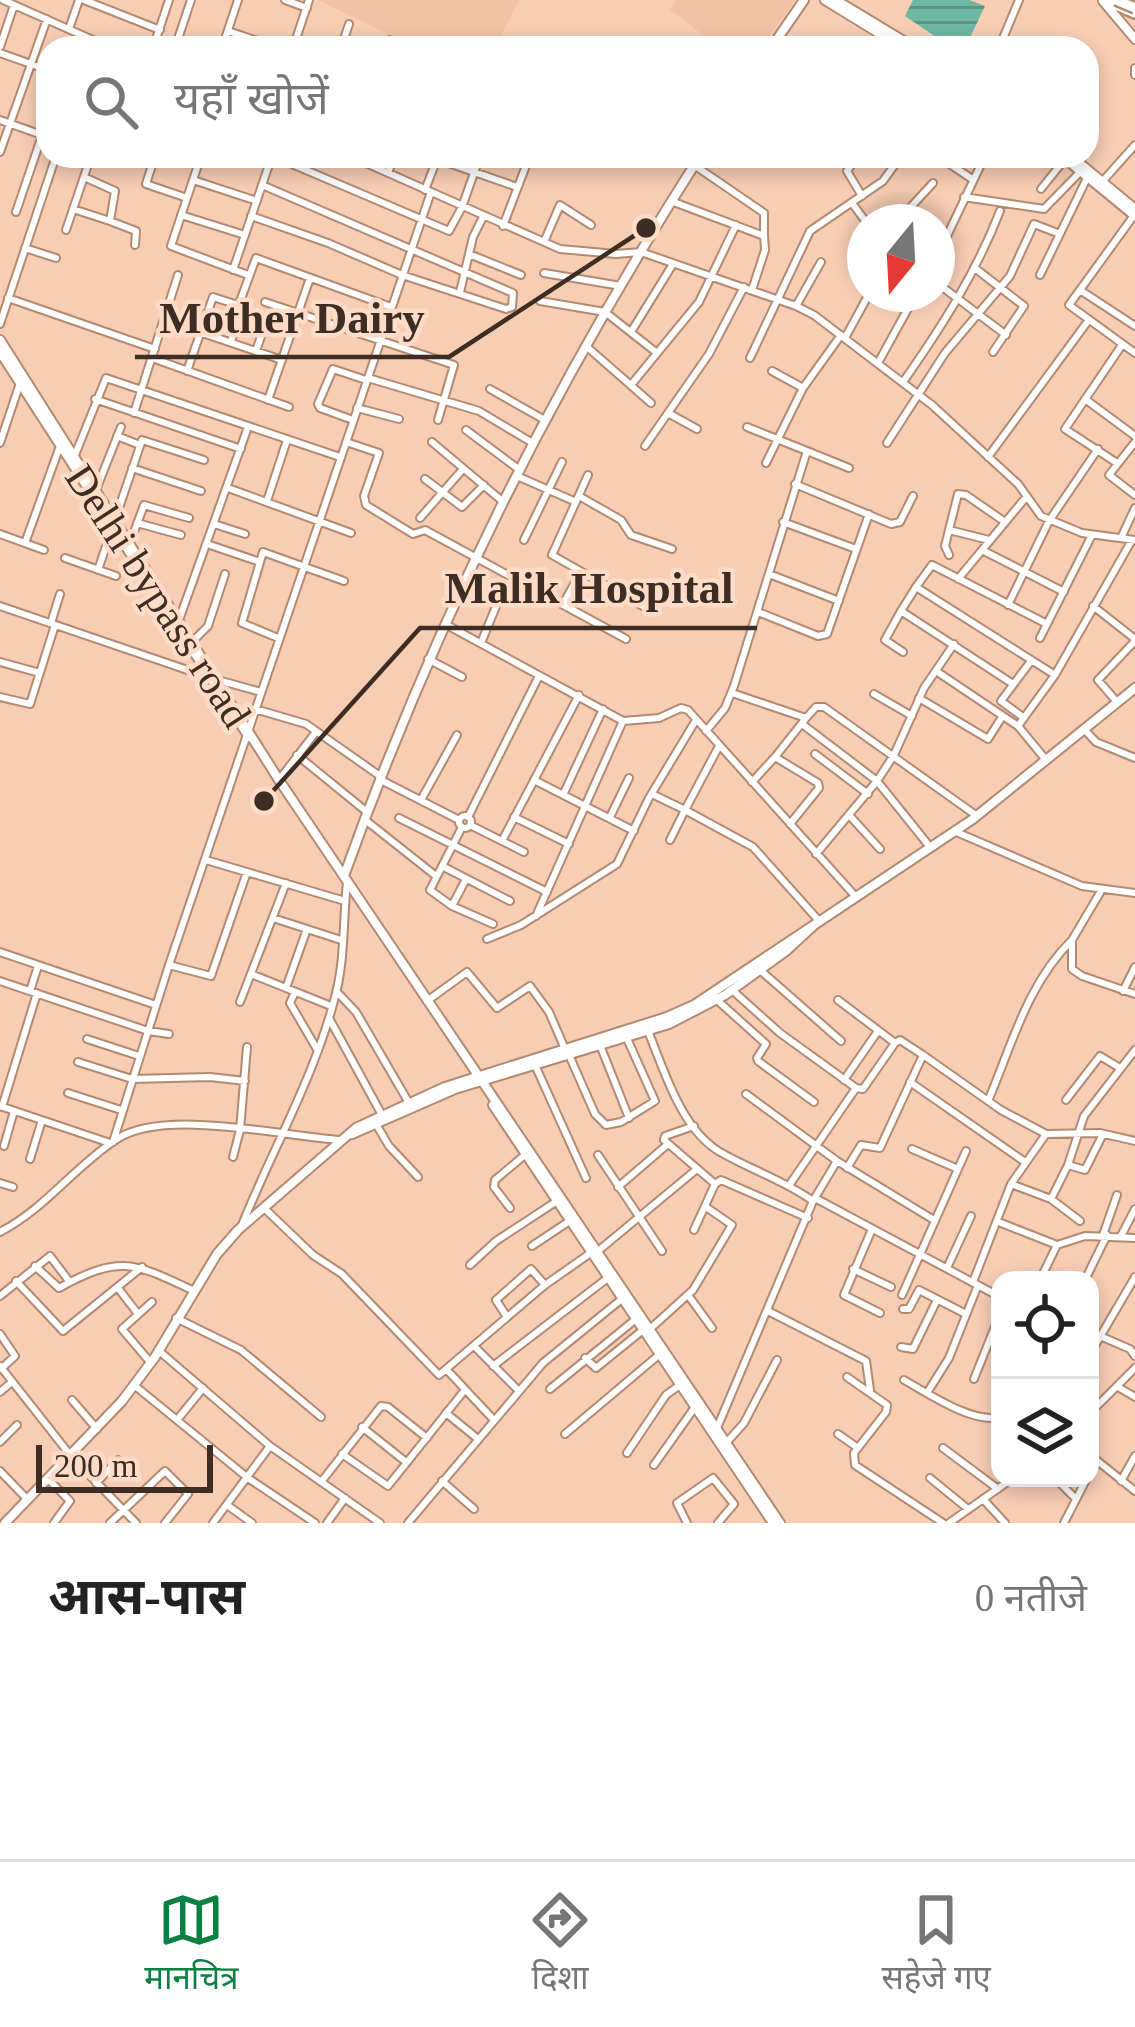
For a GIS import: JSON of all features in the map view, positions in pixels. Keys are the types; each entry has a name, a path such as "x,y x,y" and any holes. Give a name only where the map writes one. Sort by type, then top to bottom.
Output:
{"main road":[{"path":"780,36 805,0"},
{"path":"825,0 884,36"},
{"path":"836,0 895,36"},
{"path":"1104,0 1127,5"},
{"path":"1104,0 1135,39"},
{"path":"345,879 379,777 501,500 585,346 692,168"},
{"path":"1083,168 1131,210"},
{"name":"Delhi bypass road","path":"0,340 19,378"},
{"name":"Delhi bypass road","path":"0,352 480,1080"},
{"name":"Delhi bypass road","path":"113,523 193,640 213,678"},
{"path":"379,1119 480,1080 600,1045 694,1005 977,816 1135,688"},
{"path":"4,1523 97,1430 134,1385 192,1290 240,1228 347,1137 409,1103 648,1030 716,1000 816,924"},
{"path":"480,1080 695,1407 727,1442 776,1523"},
{"path":"480,1080 776,1523"}],"street":[{"path":"3,0 80,36"},
{"path":"26,10 30,0"},
{"path":"73,36 82,0 160,30"},
{"path":"158,36 170,0"},
{"path":"179,36 191,0"},
{"path":"226,36 238,0"},
{"path":"285,0 308,4 297,36"},
{"path":"1004,36 1019,0"},
{"path":"14,5 0,50 36,66"},
{"path":"40,36 46,20"},
{"path":"344,36 349,24"},
{"path":"227,31 242,36"},
{"path":"0,152 36,48"},
{"path":"0,120 36,133"},
{"path":"1101,183 1135,146"},
{"path":"16,212 36,153"},
{"path":"0,324 52,168"},
{"path":"66,230 86,168"},
{"path":"151,168 146,184 187,197"},
{"path":"197,168 171,246 248,274"},
{"path":"233,270 268,168"},
{"path":"301,168 451,230 476,168"},
{"path":"377,168 544,242 572,251 641,252 796,306 918,393 1049,520 1092,535 1133,540 1055,675 1018,726"},
{"path":"388,173 390,168"},
{"path":"112,1143 435,168"},
{"path":"463,168 518,187"},
{"path":"503,226 525,168"},
{"path":"645,446 709,354 765,250 764,213 706,168"},
{"path":"849,168 862,196"},
{"path":"751,358 810,232 883,182 893,168"},
{"path":"956,168 972,179"},
{"path":"955,217 978,168"},
{"path":"1041,189 1058,168"},
{"path":"964,197 1044,209 1087,171"},
{"path":"1040,275 1087,171"},
{"path":"83,177 115,190 110,220"},
{"path":"193,180 257,200"},
{"path":"914,204 933,183"},
{"path":"251,216 328,242 402,275 509,310 514,298 513,293 464,271 262,185"},
{"path":"1135,192 1131,210 1069,305 1135,353"},
{"path":"671,201 764,236"},
{"path":"544,242 560,205 591,225"},
{"path":"73,208 136,231 135,245"},
{"path":"903,382 976,268 1000,211"},
{"path":"181,215 245,236"},
{"path":"460,292 483,217"},
{"path":"887,443 918,393 1010,276 1034,224 1060,234"},
{"path":"631,385 699,302 736,225"},
{"path":"25,248 56,258"},
{"path":"469,254 521,275"},
{"path":"231,343 242,312 238,304 256,258 391,307"},
{"path":"631,332 674,262"},
{"path":"796,306 821,262"},
{"path":"976,268 1024,306 993,352"},
{"path":"544,273 621,286"},
{"path":"134,413 178,275"},
{"path":"268,400 310,278"},
{"path":"1080,290 1135,326"},
{"path":"955,295 1006,335"},
{"path":"187,371 213,297 238,304"},
{"path":"8,298 289,407"},
{"path":"540,301 605,312 657,353"},
{"path":"265,302 454,365 438,420"},
{"path":"766,463 803,388 858,312"},
{"path":"878,363 906,312"},
{"path":"256,351 268,316"},
{"path":"164,320 282,360"},
{"path":"988,457 1088,321"},
{"path":"585,346 651,403"},
{"path":"1117,464 1065,429 1122,346"},
{"path":"353,420 320,408 333,369 479,411 531,442"},
{"path":"772,371 803,388"},
{"path":"0,443 19,378"},
{"path":"73,460 106,378 340,458"},
{"path":"490,389 543,419"},
{"path":"95,399 241,449"},
{"path":"1085,399 1135,439 1109,475 1135,495"},
{"path":"357,408 399,419"},
{"path":"668,412 697,429"},
{"path":"179,620 248,427"},
{"path":"747,427 849,468"},
{"path":"466,430 515,472 621,520 631,535 672,548"},
{"path":"94,491 119,432 140,445"},
{"path":"25,543 59,439"},
{"path":"98,570 140,445 147,440 204,460"},
{"path":"267,501 286,440"},
{"path":"346,442 379,453 366,505 413,534 425,530 477,556 626,639"},
{"path":"432,442 501,500"},
{"path":"1008,605 1049,520 1098,449"},
{"path":"706,730 731,693 807,451"},
{"path":"524,540 562,462"},
{"path":"132,468 202,491"},
{"path":"420,518 463,469"},
{"path":"588,475 552,554 646,608"},
{"path":"425,479 462,507 484,485"},
{"path":"795,484 896,524 913,496"},
{"path":"228,488 351,533"},
{"path":"949,555 944,550 961,493 1005,522"},
{"path":"958,579 1027,496"},
{"path":"130,543 146,504 189,518"},
{"path":"1120,538 1135,508"},
{"path":"758,612 823,636 869,514"},
{"path":"783,522 856,549"},
{"path":"137,523 181,536"},
{"path":"214,524 245,534"},
{"path":"949,530 989,540"},
{"path":"0,533 44,550"},
{"path":"1040,638 1092,535"},
{"path":"208,544 260,562"},
{"path":"982,550 1064,592"},
{"path":"279,639 242,623 263,552 344,581"},
{"path":"65,558 116,576"},
{"path":"903,652 885,640 932,565 1047,625"},
{"path":"563,604 581,572"},
{"path":"193,640 208,626 225,574"},
{"path":"768,574 839,601"},
{"path":"464,583 497,604 481,643"},
{"path":"916,586 1055,675"},
{"path":"0,697 29,705 60,594"},
{"path":"0,606 261,692"},
{"path":"1093,606 1135,640 1098,680 1117,702"},
{"path":"901,610 1013,684"},
{"path":"445,623 623,721 659,718 681,708 856,897"},
{"path":"816,854 877,781 919,698 954,644"},
{"path":"428,659 462,677"},
{"path":"1024,718 1002,702 1031,661"},
{"path":"0,662 40,673"},
{"path":"936,670 1018,726 1046,760"},
{"path":"493,924 431,892 539,676"},
{"path":"731,693 804,721 877,781 930,847"},
{"path":"874,694 912,716"},
{"path":"502,841 579,695"},
{"path":"919,698 988,739 1002,717"},
{"path":"752,782 816,706 824,706 977,816"},
{"path":"255,709 299,721 379,777 524,852"},
{"path":"563,795 603,709"},
{"path":"487,939 536,916 617,864 696,720"},
{"path":"536,916 623,721"},
{"path":"1084,729 1096,742 1135,758"},
{"path":"279,780 315,733"},
{"path":"421,800 457,735"},
{"path":"670,840 719,746"},
{"path":"815,754 868,794"},
{"path":"296,755 436,876"},
{"path":"776,758 820,785 790,824"},
{"path":"609,818 629,778"},
{"path":"534,780 634,831"},
{"path":"652,794 753,847 816,924"},
{"path":"850,816 880,849"},
{"path":"514,817 569,844"},
{"path":"399,818 547,892"},
{"path":"954,831 1101,891 1135,893"},
{"path":"206,860 345,901"},
{"path":"442,866 510,902"},
{"path":"169,965 211,976 247,872"},
{"path":"240,1228 318,1051 337,992 345,879"},
{"path":"452,906 466,879"},
{"path":"240,1002 286,883"},
{"path":"988,1101 1036,983 1072,940 1101,891"},
{"path":"273,918 341,940"},
{"path":"307,928 290,1004 318,1051"},
{"path":"1072,940 1072,969 1135,994"},
{"path":"0,952 156,1006"},
{"path":"38,965 1,1107 112,1143"},
{"path":"1123,992 1135,968"},
{"path":"760,970 841,1041"},
{"path":"427,1001 467,972 496,1008 530,986 549,1012 602,1122 611,1126 655,1102 626,1034"},
{"path":"251,974 332,1006"},
{"path":"0,981 169,1034"},
{"path":"732,990 780,1033 856,1088 862,1090 900,1040 988,1101 1046,1134 1078,1132 1132,1140 1135,1130"},
{"path":"337,992 365,1027 409,1103"},
{"path":"716,1000 766,1044 757,1060 814,1102"},
{"path":"838,1000 895,1043"},
{"path":"329,1017 388,1146 418,1177"},
{"path":"648,1030 694,1126 719,1152 790,1184 991,1292"},
{"path":"844,1080 878,1031"},
{"path":"87,1039 139,1057"},
{"path":"600,1045 629,1118"},
{"path":"233,1157 247,1047"},
{"path":"1051,1199 1084,1116 1135,1050"},
{"path":"847,1168 861,1145 880,1148 923,1055"},
{"path":"1066,1100 1100,1055 1120,1068"},
{"path":"77,1062 132,1079 245,1081"},
{"path":"535,1065 586,1178"},
{"path":"910,1082 1025,1162"},
{"path":"790,1184 856,1088"},
{"path":"68,1093 121,1110"},
{"path":"746,1094 847,1168 934,1220"},
{"path":"4,1146 14,1111"},
{"path":"30,1159 42,1120"},
{"path":"0,1232 23,1219 112,1143 154,1125 347,1137"},
{"path":"694,1126 664,1136 715,1184"},
{"path":"927,1393 949,1358 1011,1184 1046,1134"},
{"path":"1068,1165 1085,1170 1103,1134"},
{"path":"618,1187 668,1144"},
{"path":"912,1149 958,1169"},
{"path":"902,1295 966,1150"},
{"path":"510,1208 494,1187 495,1180 526,1154"},
{"path":"598,1155 662,1251"},
{"path":"711,1424 814,1199 837,1161"},
{"path":"264,1208 313,1255 342,1274 435,1372 447,1370 545,1285 640,1220 698,1168"},
{"path":"694,1230 721,1180 808,1218"},
{"path":"0,1183 13,1187"},
{"path":"1011,1184 1051,1199 1080,1221"},
{"path":"1089,1271 1117,1195"},
{"path":"470,1265 496,1241 557,1201"},
{"path":"585,1358 596,1368 688,1295 706,1274 732,1225 706,1207"},
{"path":"1121,1235 1135,1208"},
{"path":"947,1268 971,1216"},
{"path":"532,1246 571,1220"},
{"path":"999,1222 1057,1245 1105,1234 1135,1238"},
{"path":"872,1229 844,1295 880,1313"},
{"path":"1045,1271 1057,1245"},
{"path":"0,1296 35,1265 54,1257 69,1281"},
{"path":"35,1265 59,1288 118,1264 142,1267 192,1290"},
{"path":"16,1281 63,1331 142,1267"},
{"path":"507,1317 496,1300 520,1276 531,1269 545,1285"},
{"path":"853,1269 891,1287"},
{"path":"493,1366 609,1277"},
{"path":"1133,1349 1100,1336 1135,1277"},
{"path":"118,1288 138,1314"},
{"path":"903,1309 909,1309 917,1290 965,1314"},
{"path":"688,1295 712,1328"},
{"path":"408,1523 543,1363 623,1298"},
{"path":"901,1348 913,1349 937,1300"},
{"path":"150,1362 122,1332 122,1326 152,1302"},
{"path":"766,1311 866,1360 870,1390"},
{"path":"176,1318 241,1350 321,1418"},
{"path":"550,1389 636,1318"},
{"path":"0,1334 15,1356 1,1367 71,1456 136,1523"},
{"path":"974,1379 991,1336"},
{"path":"474,1346 518,1390"},
{"path":"158,1350 270,1446 380,1523"},
{"path":"565,1434 661,1354"},
{"path":"727,1442 744,1423 777,1360"},
{"path":"1099,1404 1135,1368"},
{"path":"447,1370 493,1419"},
{"path":"848,1377 887,1408 857,1448 852,1458 855,1465 946,1523 1001,1487"},
{"path":"904,1380 991,1420"},
{"path":"0,1392 12,1382"},
{"path":"627,1454 666,1395 683,1383"},
{"path":"134,1385 248,1478 315,1523"},
{"path":"1116,1386 1135,1397"},
{"path":"177,1420 202,1388"},
{"path":"342,1454 386,1486 464,1391"},
{"path":"72,1400 97,1430"},
{"path":"320,1482 379,1407 385,1406 427,1438"},
{"path":"654,1465 695,1407"},
{"path":"446,1413 478,1439"},
{"path":"0,1442 17,1425"},
{"path":"362,1427 407,1463"},
{"path":"838,1434 857,1448"},
{"path":"213,1523 270,1446"},
{"path":"944,1448 998,1489"},
{"path":"1121,1481 1135,1456"},
{"path":"96,1483 118,1460"},
{"path":"1099,1463 1135,1491"},
{"path":"0,1471 28,1500"},
{"path":"110,1523 166,1471 188,1497 165,1523"},
{"path":"687,1523 677,1503 713,1478 734,1504 718,1523"},
{"path":"930,1478 968,1509"},
{"path":"48,1479 70,1501 54,1523"},
{"path":"442,1481 474,1509"},
{"path":"1064,1487 1076,1498"},
{"path":"1064,1523 1082,1487"},
{"path":"332,1522 345,1498"},
{"path":"983,1499 1005,1523"},
{"path":"227,1505 252,1523"}],"shaded area":[{"path":"318,0 519,0 501,36 392,36"},
{"path":"677,0 795,0 770,36 704,36 669,9"}],"water":[{"path":"913,0 969,0 985,6 971,36 934,36 905,16"}],"place":[{"name":"Mother Dairy","path":"646,228"},
{"name":"Malik Hospital","path":"264,801"}]}
